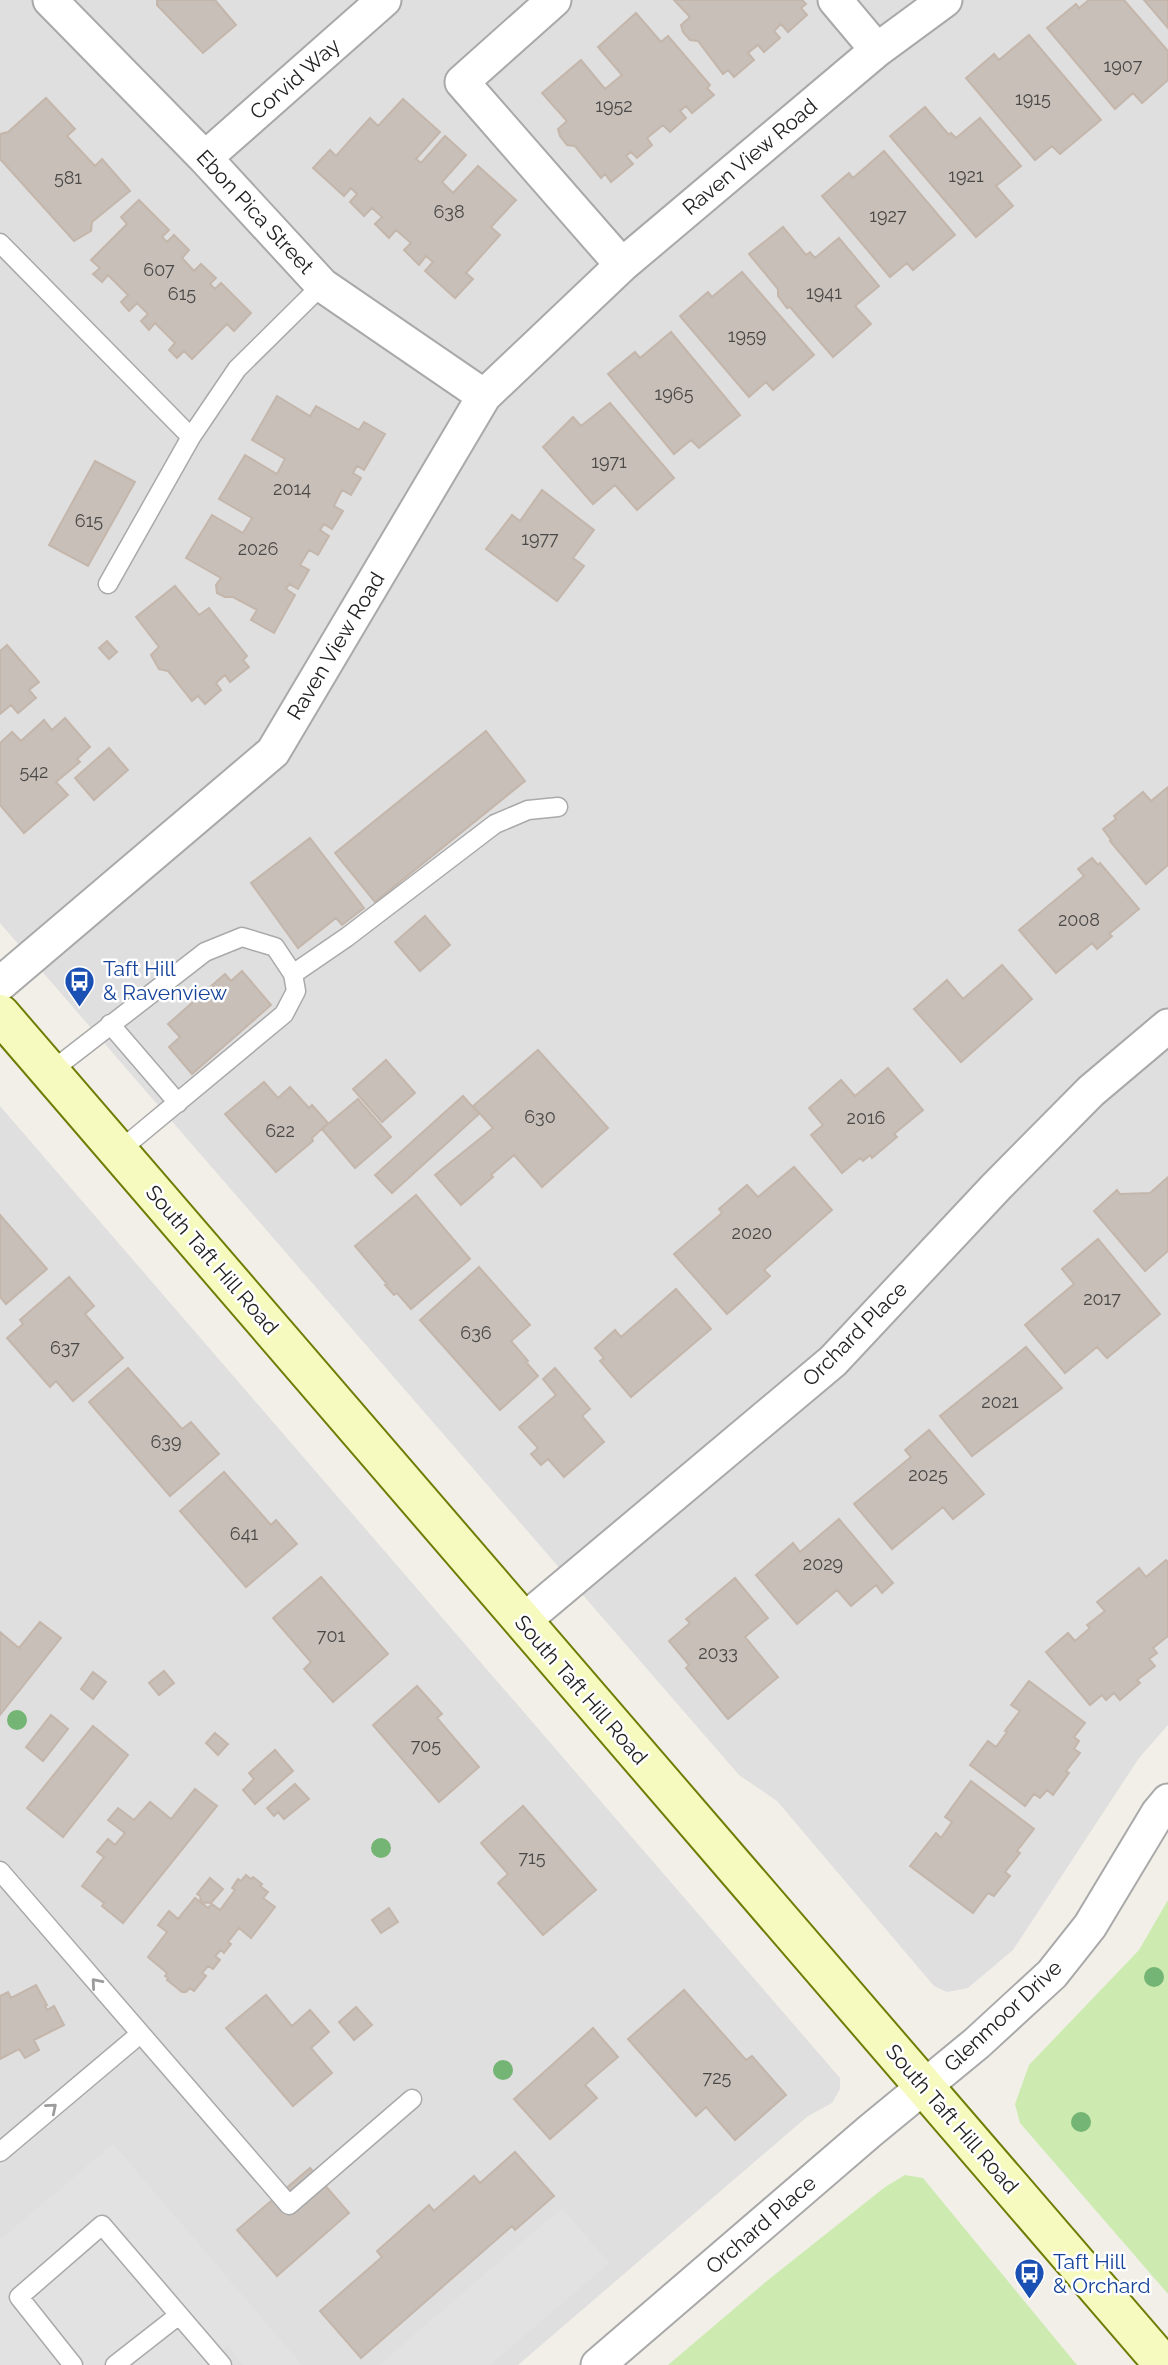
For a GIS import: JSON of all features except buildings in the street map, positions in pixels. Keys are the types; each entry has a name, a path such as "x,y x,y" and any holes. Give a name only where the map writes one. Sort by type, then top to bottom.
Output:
{"main road":[{"name":"South Taft Hill Road","path":"0,1014 1164,2365"}],"street":[{"name":"Ebon Pica Street","path":"50,0 205,158 322,285 484,396"},
{"name":"Corvid Way","path":"205,158 384,0"},
{"path":"554,0 462,82 622,265"},
{"path":"835,0 877,50"},
{"name":"Raven View Road","path":"0,985 273,752 484,396 622,265 877,50 945,0"},
{"name":"Orchard Place","path":"522,1622 833,1361 996,1186 1091,1091 1168,1026"},
{"name":"Glenmoor Drive","path":"925,2087 992,2031 1052,1974 1090,1926 1168,1801"},
{"name":"Orchard Place","path":"598,2365 925,2087"}],"lane":[{"path":"0,243 191,437"},
{"path":"108,584 191,437 237,369 322,285"},
{"path":"293,974 347,937 495,824 528,810 558,807"},
{"path":"50,1072 205,952 242,937 275,947 293,974 296,991 284,1014 119,1151"},
{"path":"110,1024 178,1102"},
{"path":"0,1871 289,2205 412,2099"},
{"path":"0,2152 140,2034"},
{"path":"73,2365 19,2297 102,2225 222,2365"},
{"path":"115,2365 178,2315"}],"shaded area":[{"path":"0,0 1168,0 1168,1725 1139,1758 1013,1950 968,1988 947,1992 934,1986 777,1801 739,1775 0,923"},
{"path":"0,1106 840,2078 840,2089 832,2103 808,2116 518,2365 0,2365"},
{"path":"113,2144 302,2365 244,2365 228,2346 205,2365 0,2365 0,2240"},
{"path":"562,2208 609,2263 490,2365 379,2365"}],"green space":[{"path":"1168,1900 1168,2294 1020,2123 1015,2104 1029,2065 1139,1950"},
{"path":"905,2175 923,2178 1077,2365 668,2365 768,2280 885,2187"}],"place":[{"name":"Taft Hill & Ravenview","path":"80,1008"},
{"name":"Taft Hill & Orchard","path":"1030,2301"}]}
